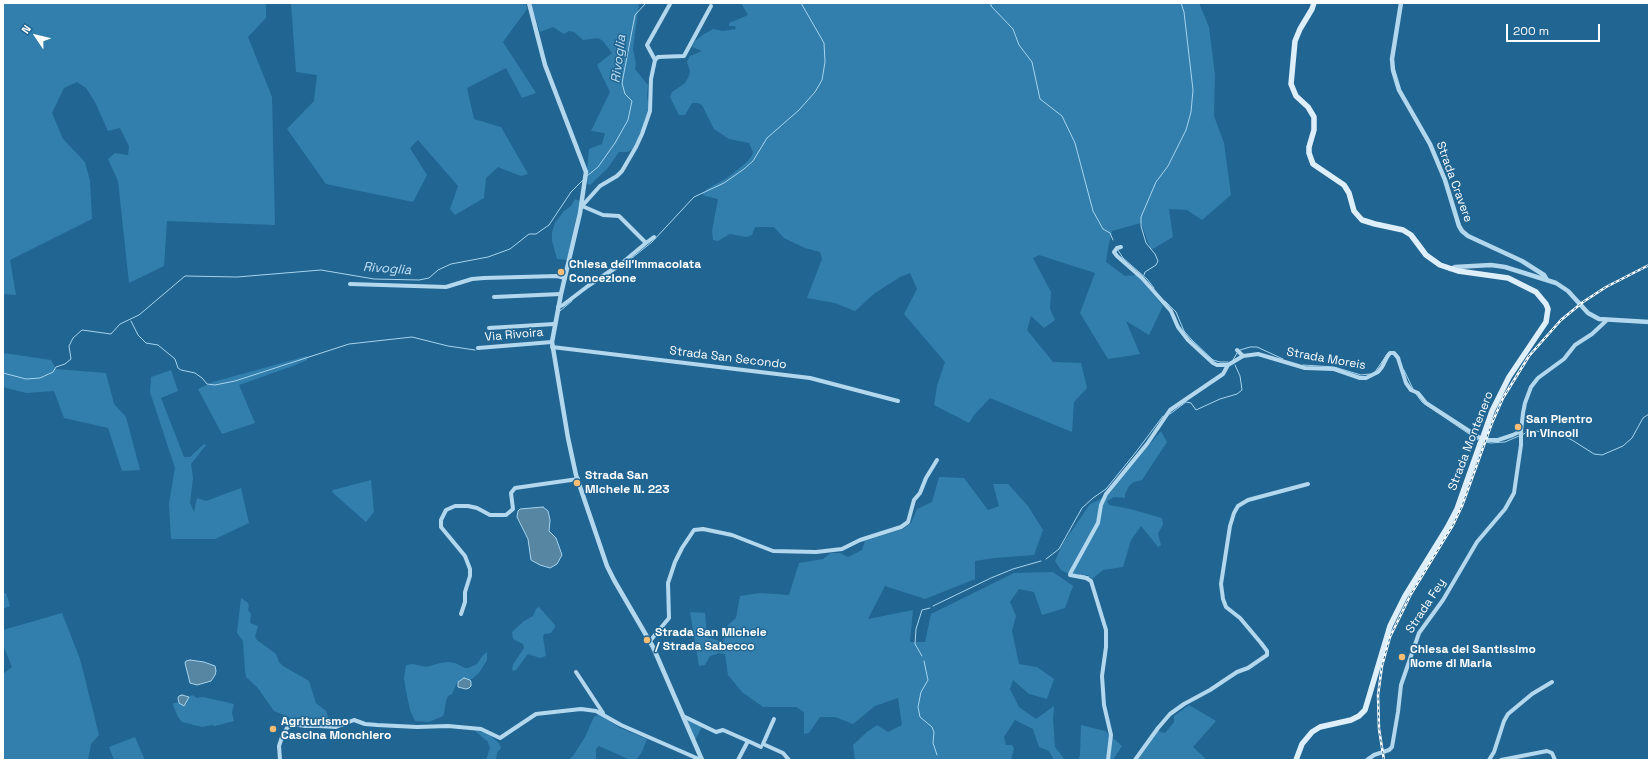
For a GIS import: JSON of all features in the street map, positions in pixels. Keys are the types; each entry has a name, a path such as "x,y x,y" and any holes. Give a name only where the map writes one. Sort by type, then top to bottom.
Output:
{"main road":[{"name":"Strada Montenero","path":"1296,760 1302,744 1312,732 1320,727 1351,720 1359,716 1365,710 1390,626 1405,596 1457,509 1480,444 1500,394 1517,363 1543,327 1548,317 1548,309 1546,304 1536,292 1508,278 1449,269 1432,259 1421,249 1411,236 1403,230 1362,220 1354,211 1349,193 1344,185 1318,168 1311,159 1309,147 1314,130 1314,117 1310,109 1296,96 1291,84 1295,41 1314,3"}],"street":[{"path":"530,3 545,65 583,163 586,175 582,206 554,324 552,342 568,438 578,480 607,566 650,641 702,760"},
{"name":"Strada Cravere","path":"1401,3 1392,59 1393,70 1399,90 1430,144 1445,180 1459,226 1468,236 1522,261 1544,275 1547,280"},
{"path":"582,206 600,186 617,176 636,147 642,134 650,111 651,79 655,60 648,44 670,4"},
{"path":"655,60 658,57 684,56 711,6"},
{"path":"582,206 603,215 619,216 646,243"},
{"path":"558,307 622,263 654,237"},
{"path":"1108,760 1111,738 1104,705 1102,676 1106,647 1106,630 1091,581 1086,578 1070,575 1074,564 1098,523 1103,498 1147,444 1170,410 1223,374 1228,365 1217,365 1212,363 1188,340 1178,327 1168,308 1135,271 1114,252 1117,248 1121,247"},
{"name":"Strada Cravere","path":"1449,269 1455,267 1498,266 1556,283 1568,291 1588,313 1599,319 1606,321 1649,322"},
{"path":"350,284 446,287 472,279 484,278 557,276 565,278"},
{"path":"494,297 561,294"},
{"path":"1521,434 1525,403 1534,382 1564,359 1575,345 1592,334 1606,321"},
{"path":"489,328 554,324"},
{"name":"Via Rivoira","path":"478,348 552,342"},
{"name":"Strada San Secondo","path":"552,348 810,378 898,401"},
{"name":"Strada Moreis","path":"1228,365 1240,353 1258,354 1304,368 1334,369 1360,378 1366,378 1378,372 1390,353 1394,353 1398,358 1406,383 1426,403 1480,438 1498,440 1521,434"},
{"name":"Strada Fey","path":"1367,760 1374,755 1389,750 1392,747 1401,685 1418,633 1443,600 1477,542 1505,509 1514,493 1521,434"},
{"path":"650,641 669,618 668,584 675,562 694,530 703,529 732,535 773,552 816,552 842,549 860,540 901,527 908,522 914,500 937,460"},
{"path":"461,614 465,602 465,592 470,576 470,569 464,556 441,527 443,514 449,508 460,506 473,507 490,515 503,516 510,513 514,508 511,493 515,488 578,480"},
{"path":"1136,760 1158,728 1170,714 1184,704 1210,690 1237,672 1248,668 1267,655 1267,651 1261,643 1240,618 1226,606 1223,599 1221,584 1230,526 1234,512 1238,506 1248,500 1308,484"},
{"path":"576,672 603,714"},
{"path":"1489,760 1494,752 1504,721 1508,714 1532,694 1552,682"},
{"path":"280,760 279,746 282,736 287,728 293,724 336,728 354,720 365,724 376,725 448,726 481,729 500,738 540,713 581,708 590,709 603,714 621,725 702,760"},
{"path":"683,716 716,732 723,730 761,747"},
{"path":"774,719 763,744 783,753 789,760"},
{"path":"738,760 748,741"},
{"path":"1501,760 1547,751 1552,753 1555,760"}],"shaded area":[{"path":"3,3 266,3 266,18 248,37 272,97 275,225 167,221 164,266 129,283 118,181 108,159 115,153 128,155 129,146 120,128 108,131 95,102 86,88 77,82 64,88 52,113 63,139 85,162 90,181 92,219 10,260 16,295 3,294"},
{"path":"291,3 526,3 527,9 503,42 536,93 522,98 506,68 467,88 474,119 501,127 528,174 521,176 498,167 486,178 484,198 455,215 450,209 458,186 418,140 410,148 427,175 413,202 326,184 287,129 314,101 317,75 296,72"},
{"path":"531,3 639,3 633,49 636,64 635,69 648,85 647,97 649,107 640,135 633,149 627,152 619,152 607,169 590,185 586,183 589,149 602,144 605,133 591,131 610,92 597,65 612,53 603,41 598,38 583,40 574,32 569,31 564,34 553,27 540,32"},
{"path":"741,3 1199,3 1209,27 1215,75 1214,116 1224,143 1231,195 1202,220 1187,210 1169,209 1173,237 1151,250 1141,223 1112,231 1106,262 1125,276 1137,275 1163,306 1149,335 1126,321 1140,354 1108,359 1080,313 1095,273 1039,255 1033,258 1051,292 1050,309 1055,320 1044,328 1031,316 1027,330 1053,362 1081,363 1087,388 1074,402 1072,432 990,398 969,423 934,405 937,386 945,362 904,314 917,289 910,273 900,277 875,293 855,311 835,303 807,298 822,259 820,252 805,248 784,238 774,227 755,227 752,235 746,237 730,234 718,241 713,240 712,231 718,199 702,194 707,189 727,178 746,163 753,152 749,143 729,139 714,129 702,105 692,103 685,115 679,115 670,97 672,92 685,83 688,78 690,72 687,62 690,56 702,51 692,47 695,41 713,29 723,31 736,29 735,26 729,26 729,23 748,15"},
{"path":"575,199 580,201 567,260 557,259 552,241 552,232 555,223 564,211 571,206"},
{"path":"3,353 51,360 56,369 106,373 114,404 126,417 140,470 122,471 108,428 64,418 54,391 26,393 3,387"},
{"path":"307,356 307,360 293,366 239,385 255,423 222,434 198,389 213,382"},
{"path":"171,370 178,391 161,398 184,457 190,457 204,444 206,445 191,464 193,478 190,503 194,512 197,498 206,501 241,488 249,523 215,539 171,539 169,503 175,468 150,392 151,377"},
{"path":"1161,431 1167,442 1142,480 1134,482 1129,486 1125,494 1125,498 1114,497 1107,501 1109,505 1162,518 1163,524 1158,534 1161,545 1158,547 1141,526 1131,540 1123,567 1103,570 1092,579 1088,575 1069,574 1061,570 1055,561 1062,545 1090,504 1105,497"},
{"path":"939,477 964,478 988,510 999,506 993,484 1008,484 1028,506 1043,530 1034,555 975,561 975,579 925,599 885,586 868,619 913,610 910,642 925,642 931,614 1014,573 1053,572 1073,586 1065,608 1042,615 1034,592 1019,589 1010,602 1016,616 1012,631 1019,664 1037,667 1054,679 1047,699 1029,694 1013,680 1010,689 1019,707 1036,719 1054,706 1053,719 1055,747 1065,760 1054,760 1049,751 1039,747 1033,729 1015,720 1004,737 1006,745 1012,745 1014,748 1011,760 855,760 853,745 867,732 877,725 888,732 902,725 898,698 875,706 853,724 835,717 820,717 809,733 804,734 804,712 796,707 763,707 742,692 728,675 725,654 719,653 710,656 705,665 699,666 690,612 705,613 707,637 723,642 728,625 736,618 740,596 760,593 789,595 799,563 823,559 831,553 840,553 848,557 862,550 865,541 903,529 911,523 917,509 932,502"},
{"path":"371,480 374,512 366,522 332,492 333,490"},
{"path":"543,507 548,511 550,520 549,531 556,538 562,555 557,564 550,568 531,560 528,539 517,517 520,509"},
{"path":"3,593 6,593 10,606 3,609"},
{"path":"241,598 247,602 249,606 248,610 251,614 250,623 258,626 255,637 257,640 276,654 279,662 283,666 309,681 316,703 326,711 331,726 295,723 291,718 274,711 257,687 246,677 243,641 237,633"},
{"path":"539,607 555,625 551,633 544,634 543,637 546,656 540,658 528,654 516,670 513,671 512,668 514,663 524,648 523,644 513,639 512,632 524,621 533,616 536,609"},
{"path":"62,613 80,659 99,735 91,744 88,760 3,760 3,674 12,667 3,645 3,630"},
{"path":"487,652 487,660 479,673 472,679 457,682 452,694 448,696 443,716 429,722 415,721 410,710 406,691 404,678 406,665 413,664 426,667 448,662 469,668 477,664"},
{"path":"190,660 204,662 215,666 215,675 211,681 197,685 190,683 185,663 186,661"},
{"path":"464,678 470,680 471,682 471,686 466,689 458,687 458,682"},
{"path":"182,695 189,697 184,706 179,703 178,698"},
{"path":"192,695 197,698 203,697 234,704 232,713 234,721 215,726 212,725 202,727 182,722 173,705 174,703 179,703"},
{"path":"1189,705 1216,721 1193,747 1207,760 1138,760 1158,731 1165,733 1174,722 1174,716"},
{"path":"598,715 620,728 647,739 642,752 636,760 628,759 599,746 596,749 596,760 568,760 573,756 585,737 594,717"},
{"path":"687,720 702,727 695,740"},
{"path":"1081,725 1105,731 1122,746 1113,760 1078,760 1080,755"},
{"path":"474,730 487,733 499,743 501,748 497,753 496,760 486,760 490,748 488,742"},
{"path":"135,737 145,760 114,760 109,747"}],"waterway":[{"name":"Rivoglia","path":"587,176 598,167 615,143 628,120 632,101 625,94 622,83 635,15 646,3"},
{"path":"627,262 652,242 694,197 724,183 753,161 767,138 799,110 815,92 822,80 825,62 824,43 801,3"},
{"path":"991,3 991,6 1013,29 1019,45 1032,62 1040,99 1062,116 1075,143 1093,211 1103,229 1110,233 1113,240"},
{"path":"1144,275 1145,272 1156,265 1158,261 1155,254 1146,243 1141,226 1141,217 1156,182 1168,166 1186,130 1191,112 1193,90 1184,12 1181,3"},
{"name":"Rivoglia","path":"3,373 26,379 40,378 53,372 56,367 65,364 71,359 69,346 73,338 82,330 111,334 120,324 139,315 185,276 237,277 321,270 374,279 419,280 429,278 438,270 451,264 488,257 510,249 529,234 536,234 549,225 571,192 583,180"},
{"path":"1118,250 1123,258 1147,279 1154,288"},
{"path":"594,284 620,267"},
{"path":"560,311 572,301"},
{"path":"1165,301 1176,312 1184,331 1192,340 1213,360 1228,362"},
{"path":"131,321 138,335 146,343 158,345 175,359 178,368 195,373 207,384 215,385 235,381 349,344 412,337 448,346 475,350"},
{"path":"1240,350 1250,347 1257,347 1283,359"},
{"path":"1233,360 1237,353"},
{"path":"1375,372 1388,353"},
{"path":"1396,353 1400,358"},
{"path":"1170,414 1186,402 1191,403 1196,410 1220,399 1237,394 1242,390 1240,376 1235,365"},
{"path":"1303,365 1334,367 1361,375 1370,374"},
{"path":"1404,370 1413,389"},
{"path":"1416,394 1422,402 1478,440"},
{"path":"1522,435 1527,432 1535,431 1559,434 1572,440 1594,454 1602,455 1623,446 1632,438 1643,418 1649,414"},
{"path":"1046,559 1059,549 1082,508 1106,489 1163,416"},
{"path":"1483,441 1490,443 1505,442 1519,436"},
{"path":"933,606 991,578 1013,569 1041,561"},
{"path":"1080,575 1089,577"},
{"path":"922,656 915,644 916,629 922,610 930,608"},
{"path":"924,661 928,680 921,692 918,707 920,717 932,727 934,732 933,743 937,755"}],"railway":[{"path":"1384,760 1379,729 1378,695 1382,666 1390,637 1411,594 1453,525 1462,506 1492,423 1503,398 1529,356 1561,320 1583,302 1606,287 1649,265"}],"place":[{"name":"Chiesa dell′Immacolata Concezione","path":"561,272"},
{"name":"San Pientro in Vincoli","path":"1518,427"},
{"name":"Strada San Michele N. 223","path":"577,483"},
{"name":"Strada San Michele / Strada Sabecco","path":"647,640"},
{"name":"Chiesa del Santissimo Nome di Maria","path":"1402,657"},
{"name":"Agriturismo Cascina Monchiero","path":"273,729"}]}
